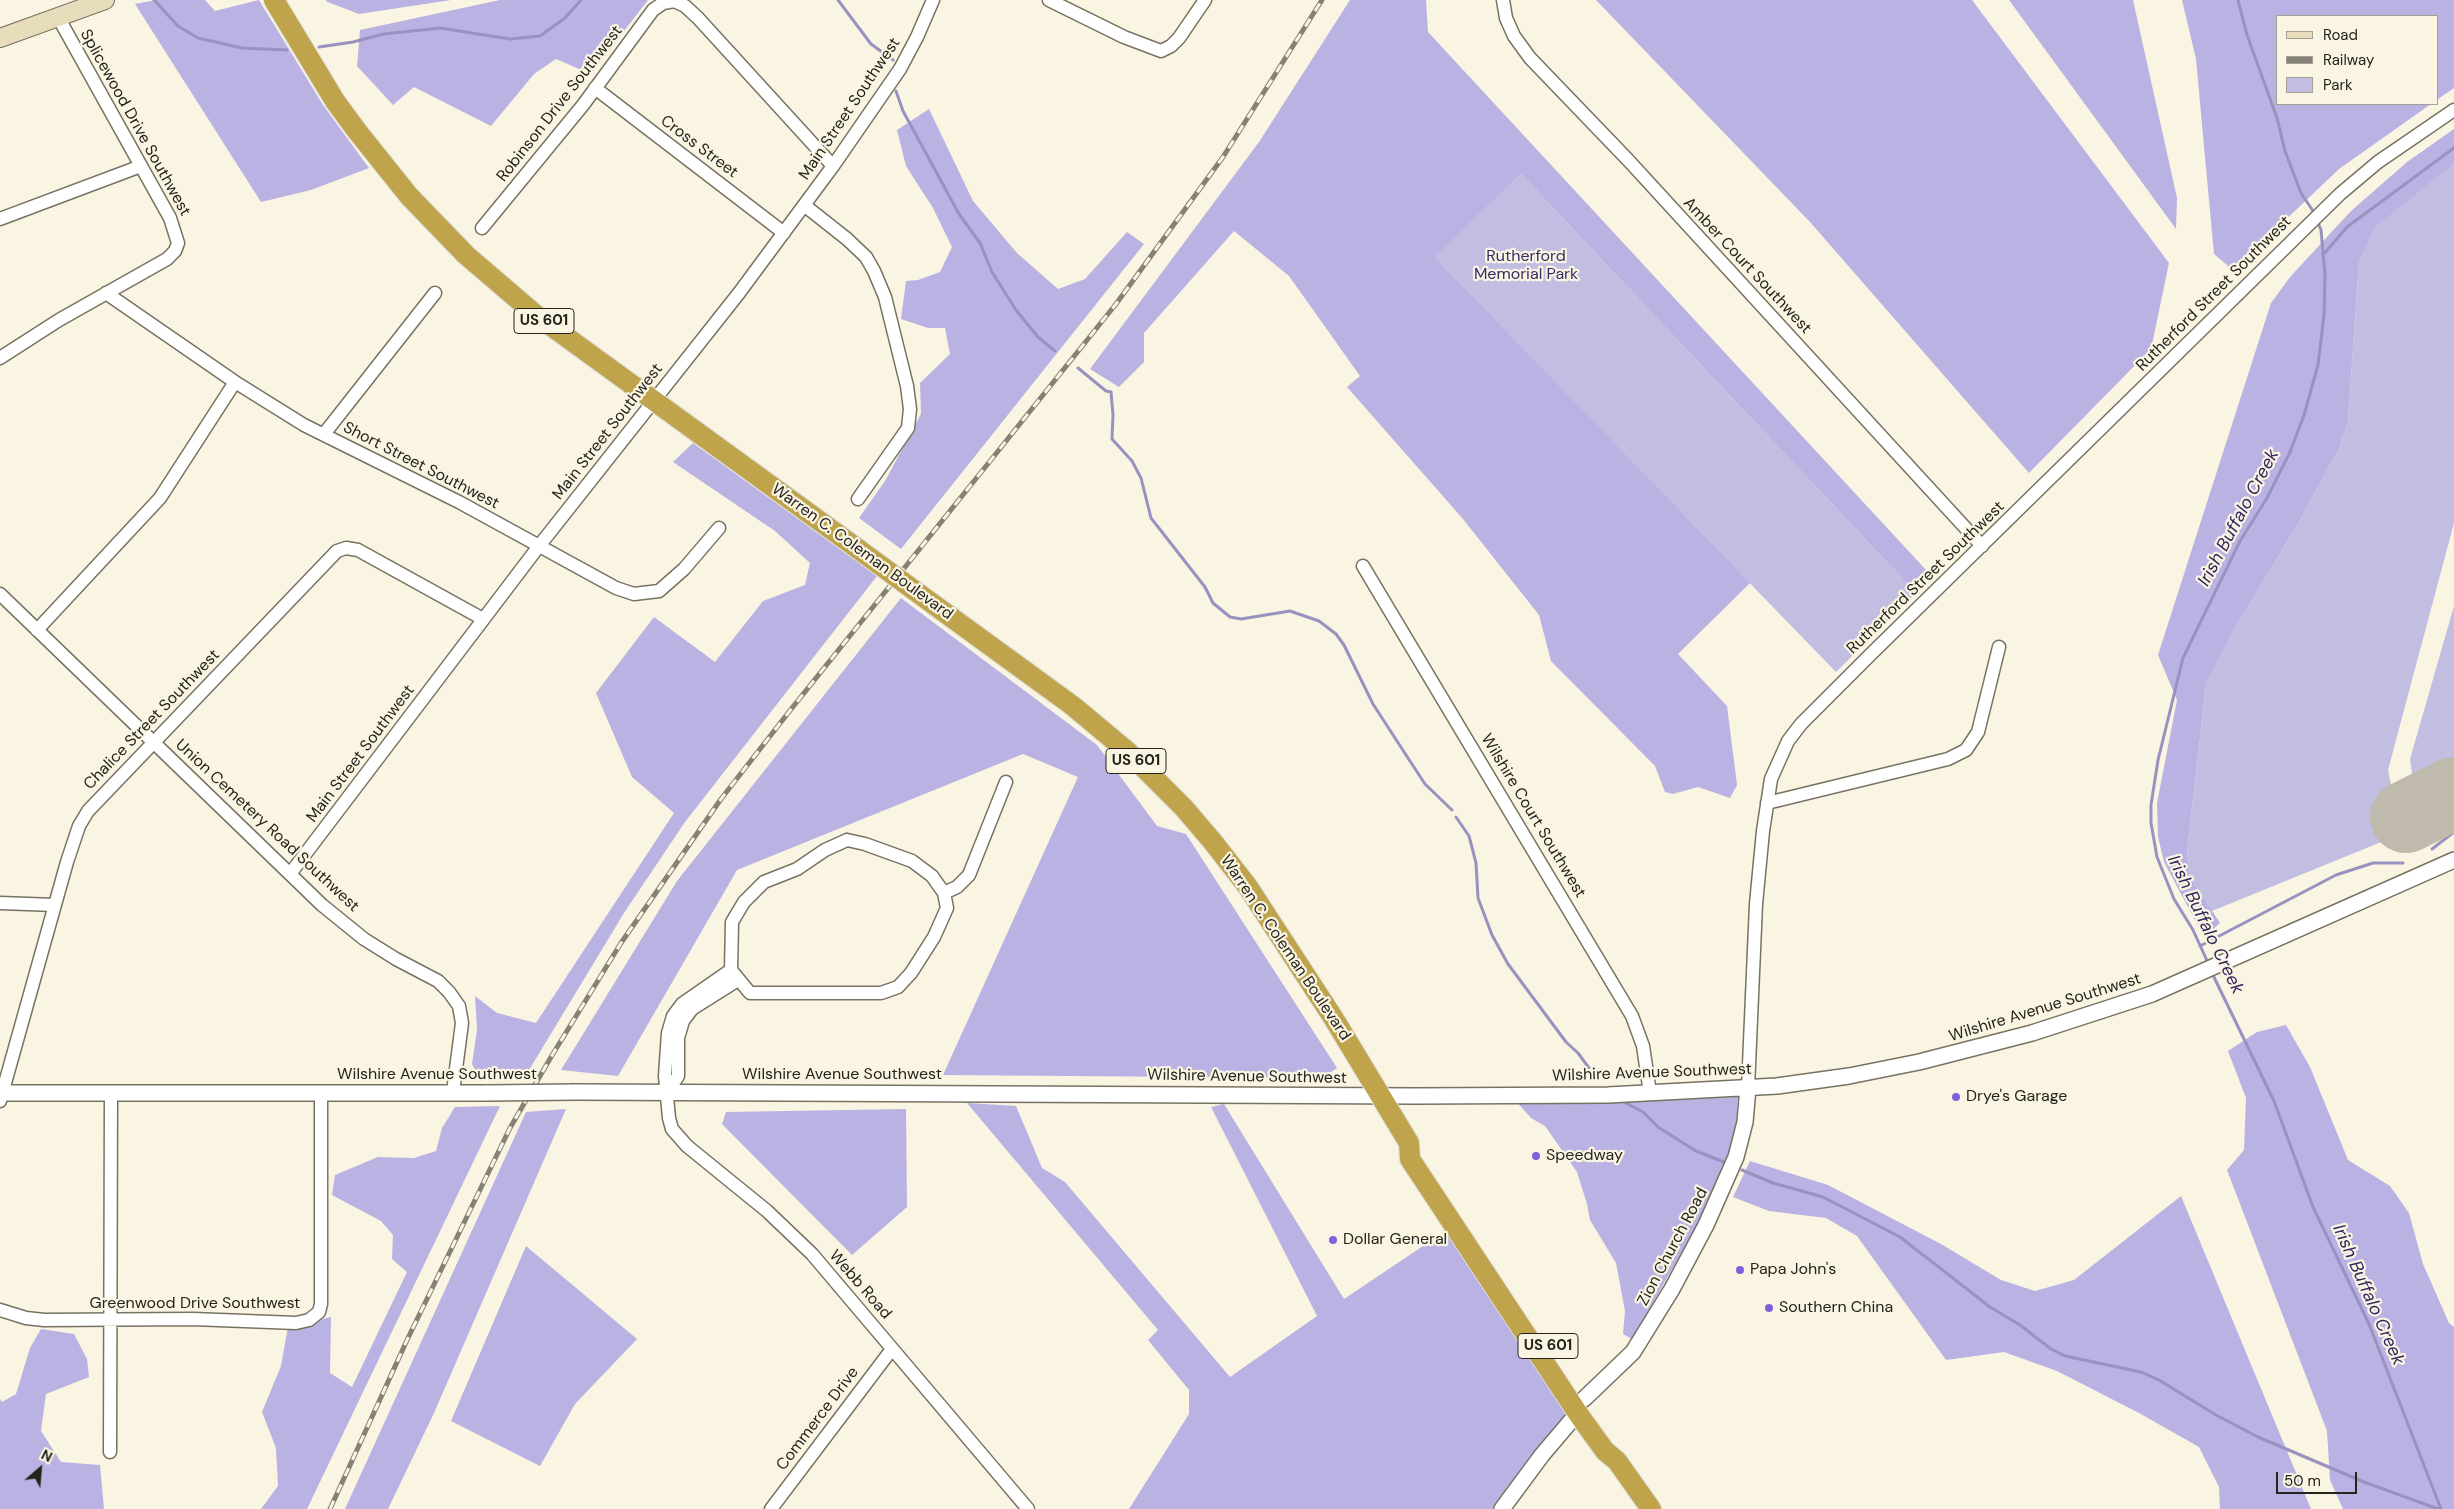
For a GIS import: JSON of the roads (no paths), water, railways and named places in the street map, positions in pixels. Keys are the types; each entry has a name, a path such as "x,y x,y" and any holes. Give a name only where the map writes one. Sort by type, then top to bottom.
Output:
{"highway":[{"name":"Warren C. Coleman Boulevard","path":"274,0 335,101 409,196 473,261 529,310 653,402 1074,706 1128,752 1184,808 1248,887 1409,1143 1421,1150 1581,1407 1605,1451 1618,1461 1651,1509"}],"main road":[{"path":"0,38 105,0"}],"street":[{"name":"Main Street Southwest","path":"290,874 482,619 653,402 833,166 900,69 917,37 933,0"},
{"path":"1049,0 1124,37 1161,51 1171,46 1179,38 1203,1"},
{"name":"Amber Court Southwest","path":"1503,0 1506,18 1514,36 1530,58 1629,161 1982,546"},
{"name":"Robinson Drive Southwest","path":"482,228 595,88 653,10 663,3 674,1 685,6 698,18 833,166"},
{"name":"Splicewood Drive Southwest","path":"0,358 106,293 167,259 175,251 178,243 170,218 58,17"},
{"name":"Cross Street","path":"595,88 784,232"},
{"name":"Rutherford Street Southwest","path":"1748,1088 1756,904 1767,803 1775,768 1788,741 1801,724 2286,245 2340,194 2378,162 2454,110"},
{"path":"0,219 141,166"},
{"path":"804,205 847,239 866,257 874,271 885,297 907,386 910,409 908,428 858,499"},
{"name":"Short Street Southwest","path":"106,293 235,382 304,424 616,588 634,594 648,594 666,586 684,569 719,528"},
{"path":"324,434 435,293"},
{"path":"37,630 160,498 235,382"},
{"name":"Chalice Street Southwest","path":"1,1096 54,905 79,826 88,812 337,551 346,548 358,550 482,619"},
{"name":"Wilshire Court Southwest","path":"1363,566 1610,976 1632,1016 1643,1046 1650,1093"},
{"name":"Union Cemetery Road Southwest","path":"0,594 322,904 364,939 396,959 438,981 449,992 459,1006 462,1023 453,1092"},
{"path":"1767,803 1948,759 1966,750 1978,732 1998,647"},
{"path":"944,893 957,887 969,875 1006,782"},
{"path":"847,840 865,844 912,861 932,876 944,893 947,908 934,936 911,973 898,987 881,993 750,994 734,975 732,922 744,902 764,882 797,869 825,850 847,840"},
{"name":"Wilshire Avenue Southwest","path":"1,1096 111,1093 575,1092 1381,1096 1650,1093 1748,1088 1849,1076 1919,1062 2032,1033 2167,988 2454,860"},
{"path":"0,903 54,905"},
{"name":"Webb Road","path":"734,975 682,1004 672,1016 668,1032 665,1069 669,1118 672,1129 678,1138 767,1211 812,1254 1028,1509"},
{"name":"Zion Church Road","path":"1502,1509 1581,1407 1633,1352 1672,1289 1706,1225 1736,1157 1745,1122 1748,1088"},
{"path":"110,1452 111,1093"},
{"name":"Greenwood Drive Southwest","path":"0,1310 26,1318 44,1320 193,1319 296,1323 309,1320 319,1312 321,1094"},
{"name":"Commerce Drive","path":"770,1509 892,1349"}],"waterway":[{"path":"154,0 178,26 198,38 242,48 287,50"},
{"path":"319,47 353,42 384,34 440,28 510,39 540,36 565,18 581,0"},
{"path":"838,0 871,44 893,60"},
{"name":"Irish Buffalo Creek","path":"2238,0 2247,35 2277,118 2285,151 2301,193 2315,214"},
{"path":"896,91 903,111 959,214 980,243 992,272 1016,310 1038,337 1055,351"},
{"path":"2323,255 2347,227 2454,148"},
{"name":"Irish Buffalo Creek","path":"2209,965 2193,930 2174,899 2157,857 2151,823 2151,805 2158,760 2183,658 2240,541 2267,498 2290,452 2304,415 2318,365 2324,315 2325,275 2321,230 2317,220"},
{"path":"1078,368 1106,391 1111,392 1113,415 1112,439 1132,461 1141,478 1151,518 1205,587 1213,603 1230,617 1241,619 1290,611 1319,621 1336,634 1344,645 1373,704 1425,784 1452,810"},
{"path":"1456,817 1469,836 1476,863 1478,898 1492,935 1508,964 1566,1042 1578,1053 1589,1068"},
{"path":"2432,849 2454,832"},
{"path":"2200,946 2336,875 2373,863 2403,863"},
{"name":"Irish Buffalo Creek","path":"2212,973 2274,1101 2313,1207 2369,1324 2441,1509"},
{"path":"1626,1103 1643,1112 1658,1127 1696,1151 1724,1162"},
{"path":"1742,1170 1773,1183 1823,1197 1900,1237 1990,1307 2020,1325 2051,1349 2065,1356 2141,1372 2159,1380 2216,1415 2258,1437 2364,1482 2438,1509"}],"railway":[{"path":"330,1509 408,1338 510,1128 621,943 721,799 1116,304 1223,157 1322,0"}],"place":[{"name":"Drye's Garage","path":"1956,1097"},
{"name":"Speedway","path":"1536,1156"},
{"name":"Dollar General","path":"1333,1240"},
{"name":"Papa John's","path":"1740,1270"},
{"name":"Southern China","path":"1769,1308"}],"park label":[{"name":"Rutherford Memorial Park","path":"1526,266"}]}
